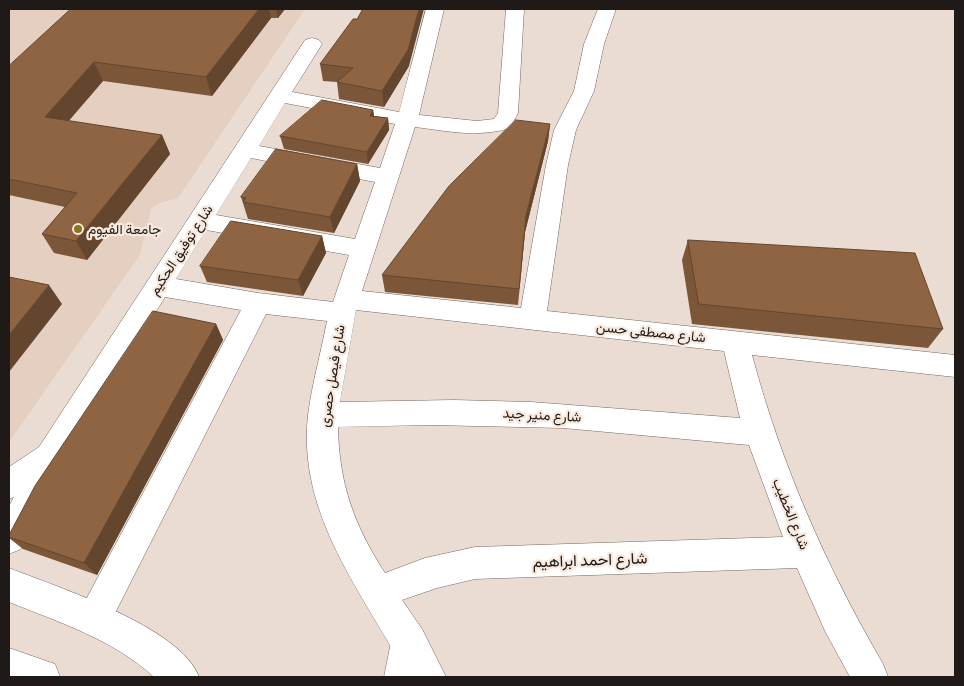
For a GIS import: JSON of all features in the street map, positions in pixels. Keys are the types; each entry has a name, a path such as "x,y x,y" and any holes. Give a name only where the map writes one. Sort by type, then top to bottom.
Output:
{"street":[{"name":"شارع فيصل حصرى","path":"428,677 342,530 329,491 322,452 323,416 344,306 407,120 435,9"},
{"path":"279,96 407,120 490,128 502,123 508,114 515,9"},
{"path":"532,319 557,165 565,130 584,91 594,44 607,9"},
{"name":"شارع توفيق الحكيم","path":"9,538 35,491 50,456 312,44"},
{"path":"245,150 388,177"},
{"path":"200,221 363,249"},
{"name":"شارع مصطفى حسن","path":"158,286 258,303 344,306 532,319 955,366"},
{"path":"94,619 258,303"},
{"name":"شارع الخطيب","path":"735,341 760,432 806,552 841,624 870,677"},
{"name":"شارع منير جيد","path":"323,416 401,413 508,413 760,432"},
{"name":"شارع توفيق الحكيم","path":"9,486 50,456"},
{"name":"شارع احمد ابراهيم","path":"378,593 417,576 475,563 806,552"},
{"path":"9,585 94,619 152,651 181,677"},
{"path":"402,677 409,642"},
{"path":"9,666 42,677"}],"shaded area":[{"name":"جامعة الفيوم","path":"9,9 305,9 178,198 157,204 151,209 140,255 9,442"}],"building":[{"path":"71,9 259,9 206,77 94,62 45,117 162,135 76,241 42,234 77,193 9,179 9,66"},
{"path":"363,9 419,9 408,50 382,91 337,82 353,68 320,64 353,19 357,19"},
{"path":"322,100 373,110 370,116 388,118 367,152 280,136"},
{"path":"516,120 550,124 526,215 519,289 382,275 449,186"},
{"path":"276,149 357,164 330,217 243,202 246,198 241,197"},
{"path":"231,221 322,236 298,280 200,266"},
{"path":"688,240 915,253 943,329 699,304"},
{"path":"9,277 49,285 9,335"},
{"path":"153,311 216,324 84,563 9,537 35,486"}],"place":[{"name":"جامعة الفيوم","path":"78,229"}]}
